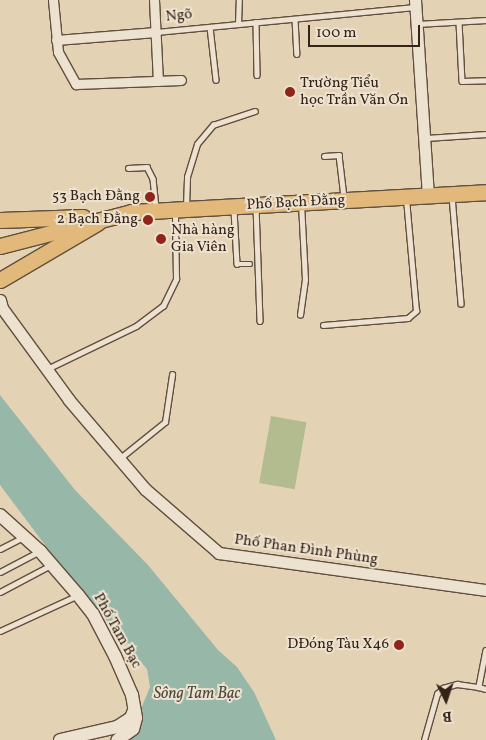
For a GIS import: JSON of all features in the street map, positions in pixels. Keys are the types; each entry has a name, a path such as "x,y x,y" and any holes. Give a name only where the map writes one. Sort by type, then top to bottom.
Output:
{"main road":[{"name":"Phố Bạch Đằng","path":"0,220 107,216 156,210 405,198 486,192"},
{"name":"Phố Bạch Đằng","path":"0,246 107,216"},
{"name":"Phố Bạch Đằng","path":"0,280 73,240 107,216"},
{"name":"Phố Tam Bạc","path":"0,515 40,551 93,614 115,656 136,706"},
{"path":"60,740 117,727 130,718 136,706"},
{"path":"117,740 133,729 136,706"}],"street":[{"path":"53,0 58,52 73,82 80,86 181,80"},
{"name":"Ngõ","path":"154,0 158,81"},
{"path":"415,4 428,196"},
{"path":"56,40 156,32"},
{"name":"Phố Phan Đình Phùng","path":"0,300 2,308 46,369 119,459 145,489 219,553 486,590"}],"lane":[{"path":"238,0 238,24"},
{"name":"Ngõ","path":"156,32 295,19 415,4"},
{"path":"295,19 296,54"},
{"path":"416,24 486,20"},
{"path":"256,22 257,74"},
{"path":"459,22 462,81 486,80"},
{"path":"210,27 216,80"},
{"path":"46,369 136,326 163,306 176,279 181,209 187,177 197,144 213,125 255,111"},
{"path":"424,138 486,134"},
{"path":"324,156 339,155 345,201"},
{"path":"128,168 147,166 153,179 156,210"},
{"path":"451,195 460,304"},
{"path":"323,324 408,318 416,311 405,198"},
{"path":"300,315 305,280 301,203"},
{"path":"256,205 260,321"},
{"path":"234,206 237,264 250,264"},
{"path":"119,459 165,422 172,375"},
{"path":"0,549 23,537"},
{"path":"0,572 40,551"},
{"path":"0,592 52,565"},
{"path":"0,631 78,595"},
{"path":"479,687 486,650"},
{"path":"424,740 437,694 443,688 457,684 486,689"}],"shaded area":[{"path":"271,416 306,422 295,489 259,483"}],"water":[{"name":"Sông Tam Bạc","path":"0,395 75,490 148,565 218,650 237,667 254,692 276,740 128,740 150,687 147,669 54,557 0,485"}],"place":[{"name":"Trường Tiểu học Trần Văn Ơn","path":"290,92"},
{"name":"53 Bạch Đằng","path":"150,197"},
{"name":"2 Bạch Đằng","path":"148,220"},
{"name":"Nhà hàng Gia Viên","path":"161,239"},
{"name":"DĐóng Tàu X46","path":"399,645"}]}
